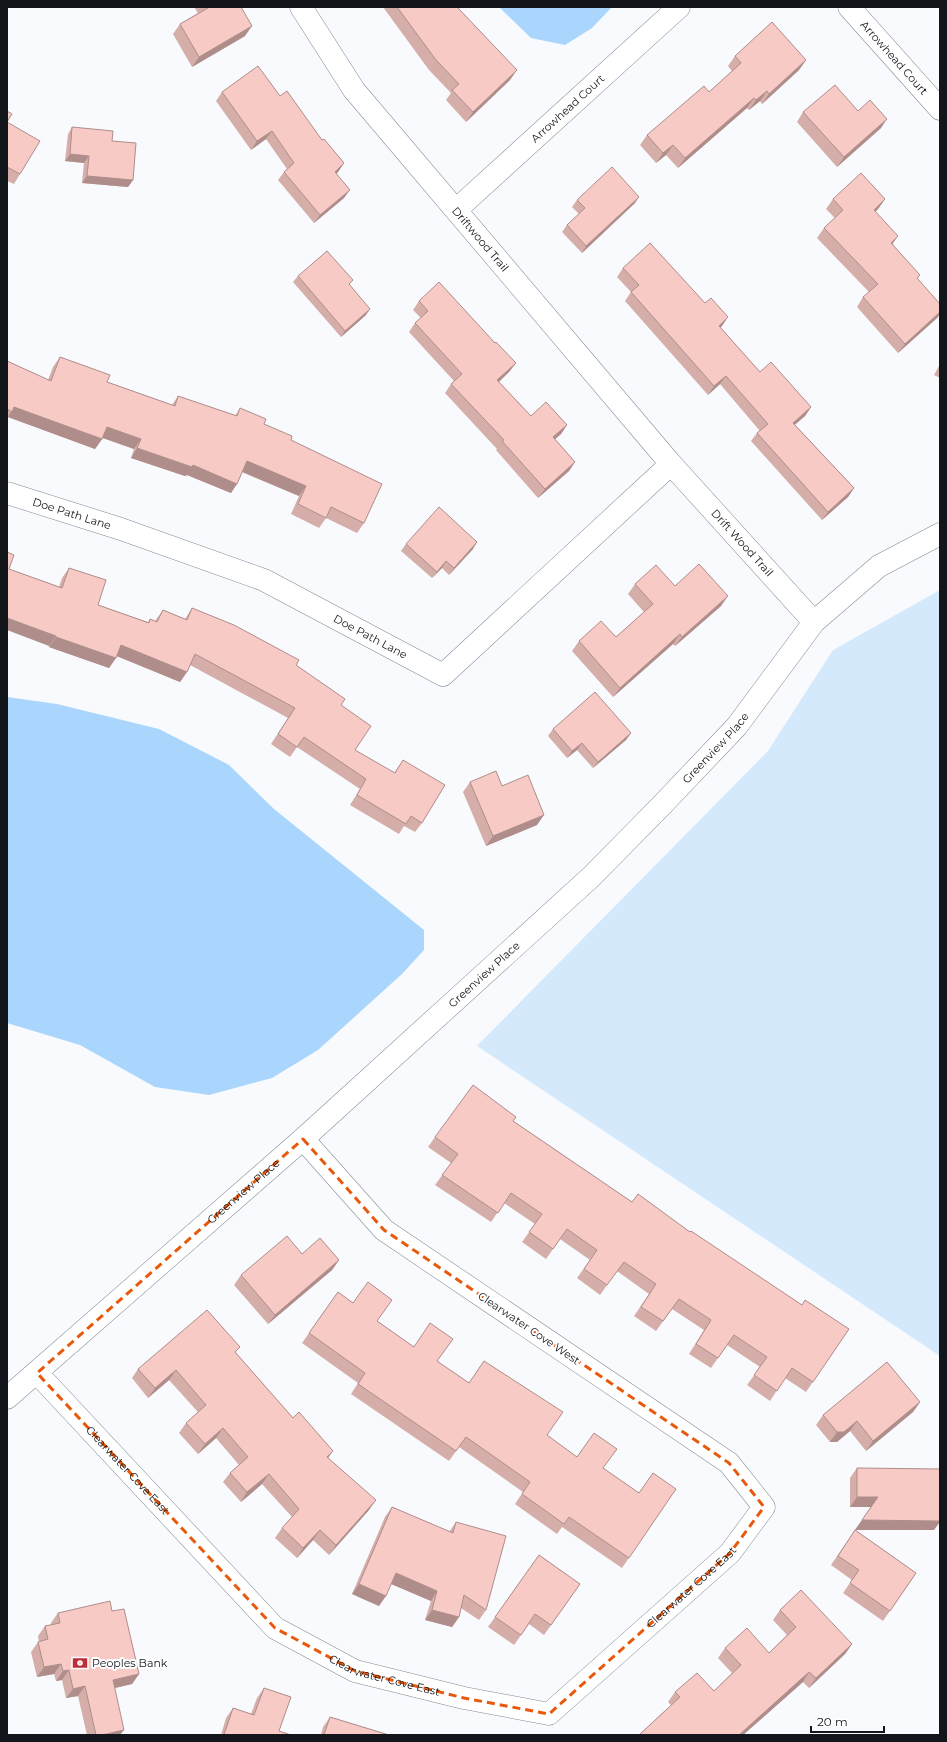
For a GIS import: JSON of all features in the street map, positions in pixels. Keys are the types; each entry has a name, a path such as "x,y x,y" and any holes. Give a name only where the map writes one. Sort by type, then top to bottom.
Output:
{"street":[{"name":"Driftwood Trail","path":"301,7 354,90 671,464"},
{"name":"Arrowhead Court","path":"456,210 679,7"},
{"name":"Arrowhead Court","path":"849,7 940,109"},
{"name":"Doe Path Lane","path":"7,493 121,529 264,580 443,675 671,464"},
{"name":"Drift Wood Trail","path":"671,464 814,622"},
{"name":"Greenview Place","path":"7,1398 303,1139 591,877 737,726 814,622 879,566 940,534"},
{"name":"Clearwater Cove West","path":"303,1139 384,1230 729,1464 764,1507"},
{"name":"Clearwater Cove East","path":"37,1373 274,1628 355,1670 464,1698 549,1714 730,1553 764,1507"}],"highlighted area":[{"path":"303,1139 384,1230 729,1463 764,1507 730,1553 549,1714 464,1698 355,1671 275,1628 37,1373"}],"shaded area":[{"path":"940,590 940,1356 477,1046 768,751 833,650"}],"water":[{"path":"499,7 612,7 592,28 565,45 531,38"},
{"path":"7,697 57,704 159,729 229,765 274,809 424,930 424,950 402,974 318,1050 272,1078 209,1095 155,1087 80,1045 7,1023"}],"building":[{"path":"207,7 241,7 252,26 199,57 180,24 208,8"},
{"path":"397,7 460,7 458,8 517,70 473,112 452,90 459,84 436,60"},
{"path":"772,22 806,60 769,94 767,91 756,100 754,98 685,158 673,145 663,153 647,135 704,86 709,92 741,63 735,56"},
{"path":"258,66 280,96 287,91 322,140 324,139 344,163 335,172 350,190 320,215 284,172 294,163 272,131 257,141 222,92"},
{"path":"835,85 858,111 870,100 887,119 844,157 803,112"},
{"path":"7,111 12,114 7,122"},
{"path":"7,122 40,141 20,174 7,167"},
{"path":"72,127 113,131 112,141 136,143 133,180 87,176 89,156 70,154"},
{"path":"612,167 639,197 586,246 567,225 585,208 577,200"},
{"path":"861,173 885,199 874,210 898,236 891,243 920,275 917,278 940,304 940,312 905,344 863,297 878,284 824,228 843,210 833,199"},
{"path":"650,243 705,303 711,298 728,317 719,326 760,372 771,362 811,407 793,423 854,488 828,512 757,433 768,424 726,376 714,386 631,292 639,285 623,268"},
{"path":"327,251 353,280 349,284 370,309 345,331 298,276"},
{"path":"439,282 495,343 496,342 516,363 497,380 531,416 546,402 567,425 553,437 575,462 545,489 502,441 504,440 451,384 462,374 415,323 428,311 419,301"},
{"path":"60,357 110,375 107,382 175,406 178,396 237,416 240,408 266,419 264,424 292,436 291,440 382,484 364,523 331,507 326,518 298,504 306,486 247,461 237,484 193,465 192,467 137,448 141,439 107,427 102,439 14,407 12,412 7,409 7,361 51,381"},
{"path":"439,507 477,542 454,568 446,561 437,572 406,544"},
{"path":"7,552 14,555 9,569 62,588 69,568 106,580 98,605 149,623 150,619 157,622 163,610 187,620 192,608 234,625 299,660 296,665 345,699 341,705 371,726 355,750 395,773 403,760 445,785 422,823 411,816 406,824 357,795 366,779 304,737 297,747 278,734 295,708 195,654 187,672 121,645 116,658 7,618"},
{"path":"699,564 728,596 682,637 680,634 620,688 579,641 601,621 616,637 653,604 635,584 656,565 675,586"},
{"path":"595,692 631,733 598,762 582,743 572,751 553,729"},
{"path":"496,771 502,786 528,775 544,815 493,836 470,782"},
{"path":"473,1085 516,1117 513,1121 632,1202 638,1194 690,1232 691,1231 802,1305 805,1300 849,1329 813,1382 792,1368 777,1391 754,1375 767,1357 734,1335 718,1358 696,1344 711,1320 679,1299 663,1321 641,1307 656,1284 624,1262 607,1285 584,1269 597,1250 567,1229 553,1249 529,1232 542,1214 511,1193 498,1213 442,1175 458,1154 435,1137"},
{"path":"287,1236 302,1254 320,1238 339,1260 275,1315 241,1275"},
{"path":"368,1282 392,1300 377,1321 414,1347 430,1323 453,1339 437,1361 469,1383 484,1361 563,1412 547,1435 577,1457 594,1433 617,1449 603,1468 639,1493 653,1473 676,1489 629,1558 569,1517 564,1524 522,1494 530,1482 466,1437 456,1451 358,1384 365,1373 309,1333 338,1292 353,1303"},
{"path":"207,1310 240,1347 235,1352 293,1418 299,1412 333,1451 327,1457 376,1500 336,1545 320,1530 303,1548 282,1528 299,1509 269,1474 247,1492 230,1473 248,1457 223,1428 205,1444 186,1423 206,1405 176,1370 155,1388 138,1369"},
{"path":"887,1362 920,1402 873,1441 857,1421 844,1432 837,1432 823,1415"},
{"path":"857,1468 940,1469 940,1521 862,1520 878,1497 857,1497"},
{"path":"392,1507 453,1533 456,1522 506,1536 486,1610 464,1595 459,1617 432,1610 437,1591 396,1573 386,1596 359,1584"},
{"path":"855,1530 916,1573 890,1611 850,1583 859,1570 838,1556"},
{"path":"539,1555 580,1584 551,1625 535,1614 521,1635 495,1617"},
{"path":"801,1590 852,1644 816,1678 809,1672 739,1735 639,1735 680,1697 675,1692 697,1673 714,1691 741,1665 725,1648 747,1628 769,1653 796,1627 780,1610"},
{"name":"Peoples Bank","path":"110,1601 112,1611 124,1609 139,1674 113,1680 124,1730 96,1735 85,1686 73,1689 69,1670 63,1671 61,1664 44,1667 38,1642 48,1639 45,1626 60,1623 58,1613"},
{"path":"264,1688 291,1697 279,1731 291,1735 224,1735 233,1708 254,1715"},
{"path":"330,1717 389,1735 324,1735"}],"place":[{"name":"Peoples Bank","path":"80,1663"}]}
